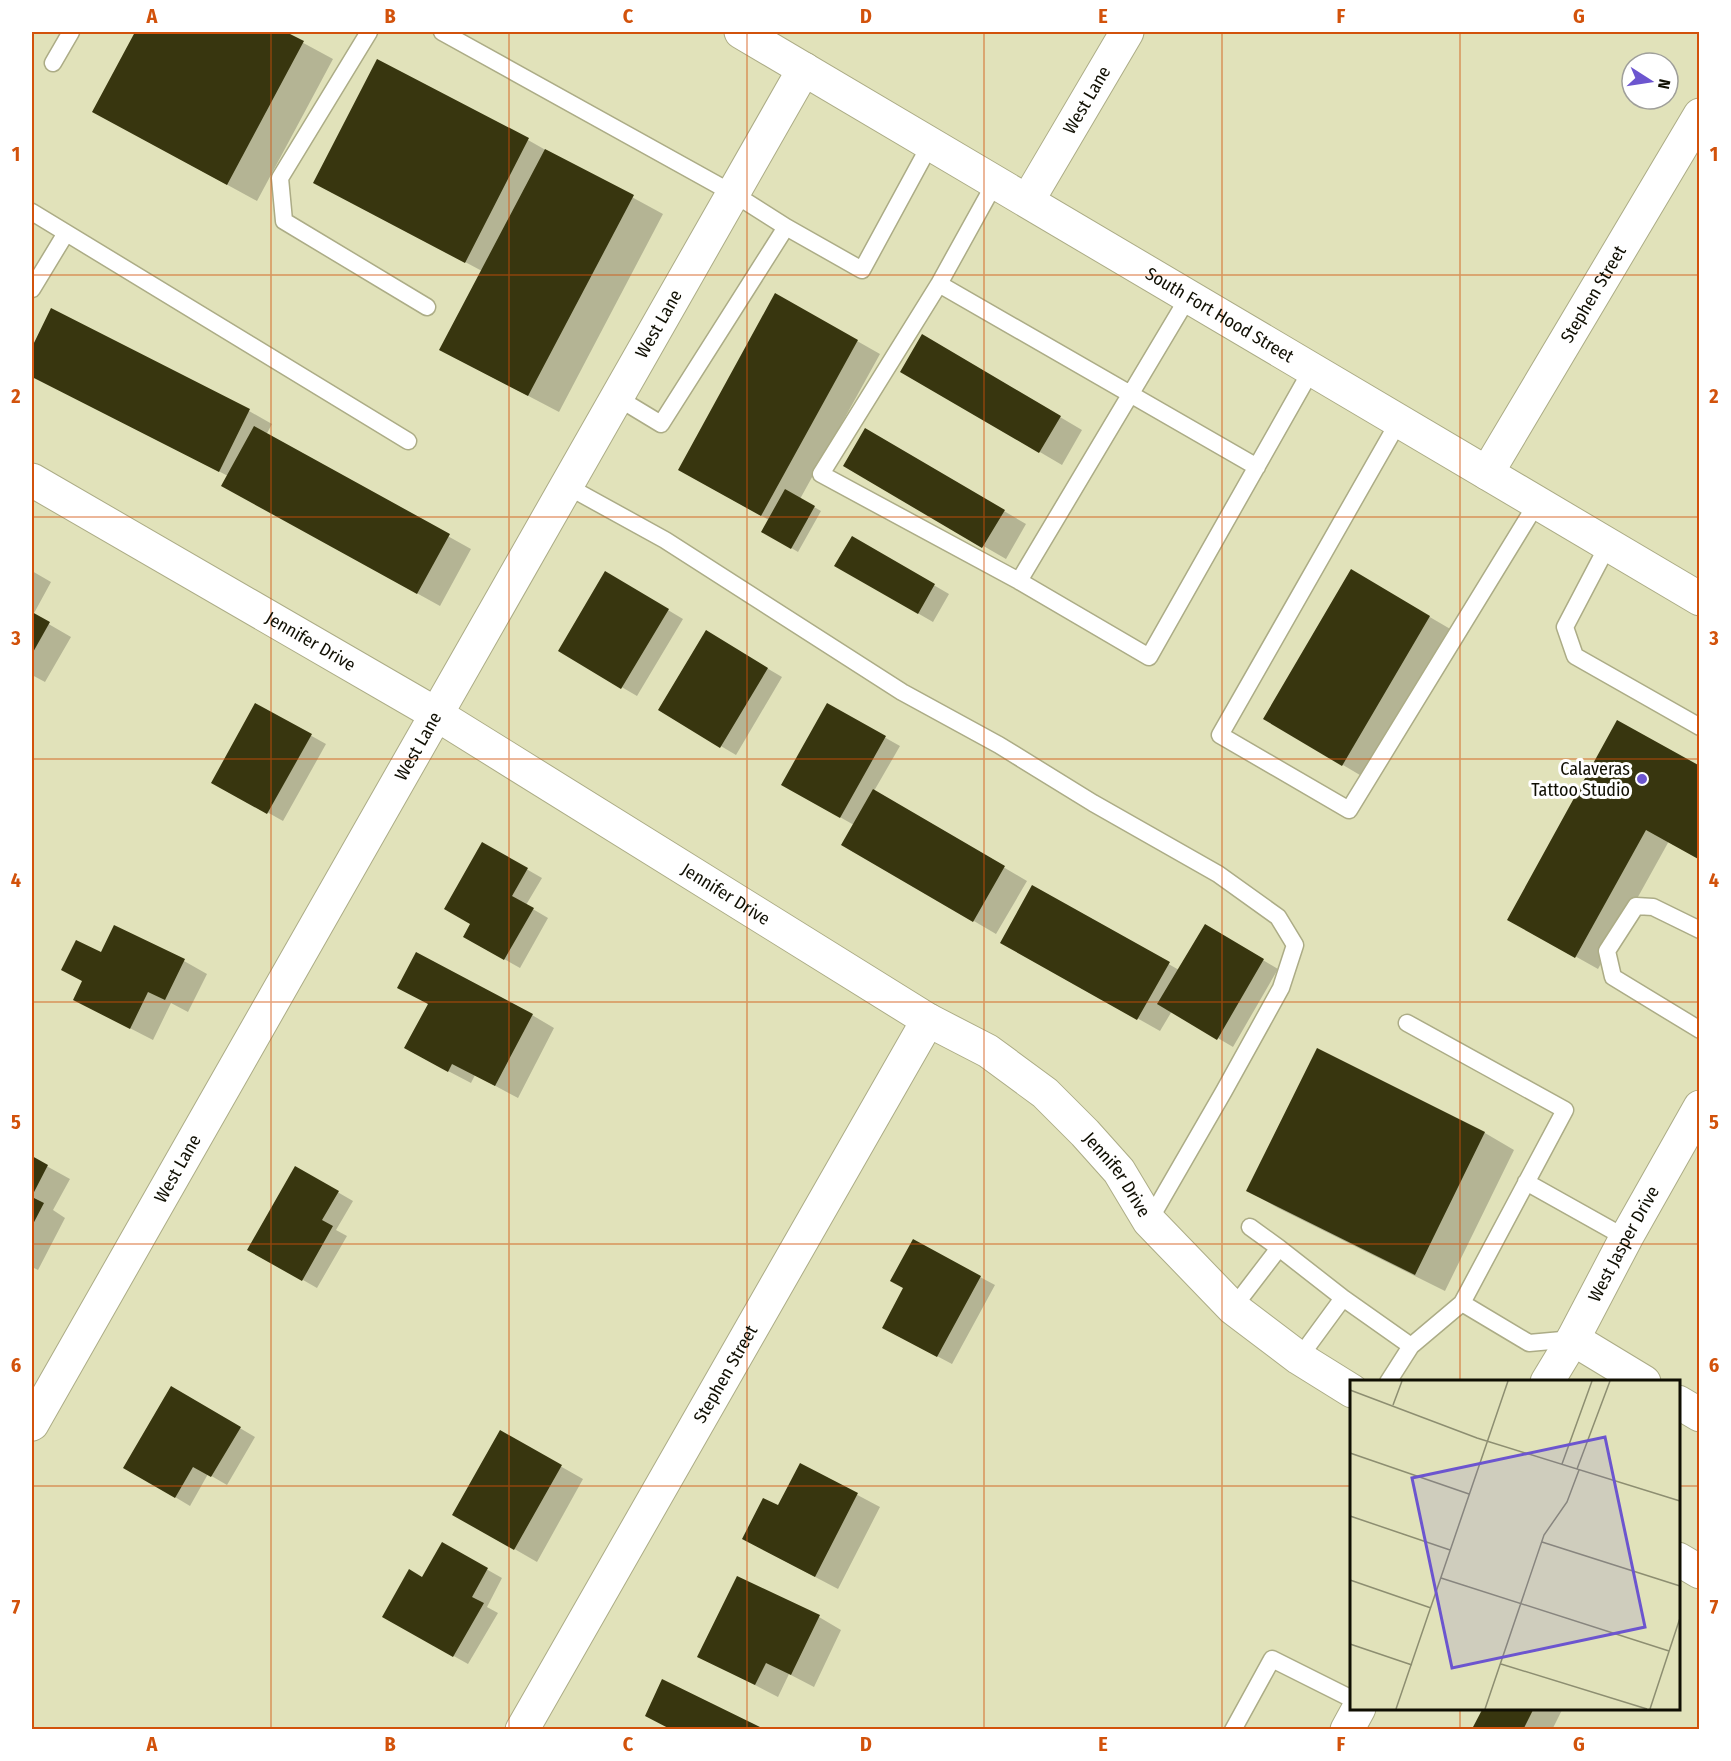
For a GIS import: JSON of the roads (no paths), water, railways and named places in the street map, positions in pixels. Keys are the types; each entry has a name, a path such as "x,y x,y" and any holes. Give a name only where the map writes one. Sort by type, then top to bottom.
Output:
{"main road":[{"name":"South Fort Hood Street","path":"741,32 1700,599"},
{"name":"West Lane","path":"1028,200 1127,32"},
{"name":"West Lane","path":"32,1424 804,69"},
{"name":"Stephen Street","path":"1487,473 1700,115"},
{"name":"Jennifer Drive","path":"32,480 436,714 928,1020 988,1051 1045,1093 1085,1133 1119,1170 1149,1221 1233,1308 1299,1358 1350,1390"},
{"name":"Stephen Street","path":"522,1730 928,1020"},
{"name":"West Jasper Drive","path":"1548,1380 1700,1107"},
{"path":"1573,1339 1641,1380"},
{"path":"1680,1403 1700,1415"},
{"path":"1680,1560 1700,1572"},
{"path":"1347,1730 1358,1710"}],"lane":[{"path":"53,63 71,32"},
{"path":"369,32 280,178 284,221 427,307"},
{"path":"442,32 734,194 786,227 862,270 931,143"},
{"path":"996,181 939,284 821,474 1019,581 1149,657 1312,369"},
{"path":"32,212 408,441"},
{"path":"618,398 661,424 786,227"},
{"path":"32,289 66,233"},
{"path":"939,284 1257,467"},
{"path":"1019,581 1189,296"},
{"path":"1399,421 1220,735 1349,810 1537,503"},
{"path":"567,486 665,540 902,692 999,745 1093,803 1218,874 1278,917 1295,945 1281,988 1149,1221"},
{"path":"1608,545 1565,627 1575,656 1700,727"},
{"path":"1700,930 1653,908 1636,906 1607,951 1613,977 1700,1030"},
{"path":"1389,1380 1411,1346 1462,1303 1565,1110 1407,1023"},
{"path":"1526,1182 1626,1238"},
{"path":"1250,1227 1343,1298 1411,1346"},
{"path":"1233,1308 1279,1248"},
{"path":"1299,1358 1343,1298"},
{"path":"1462,1303 1529,1343 1573,1339"},
{"path":"1233,1730 1272,1659 1350,1698"}],"place":[{"name":"Calaveras Tattoo Studio","path":"1642,779"}]}
